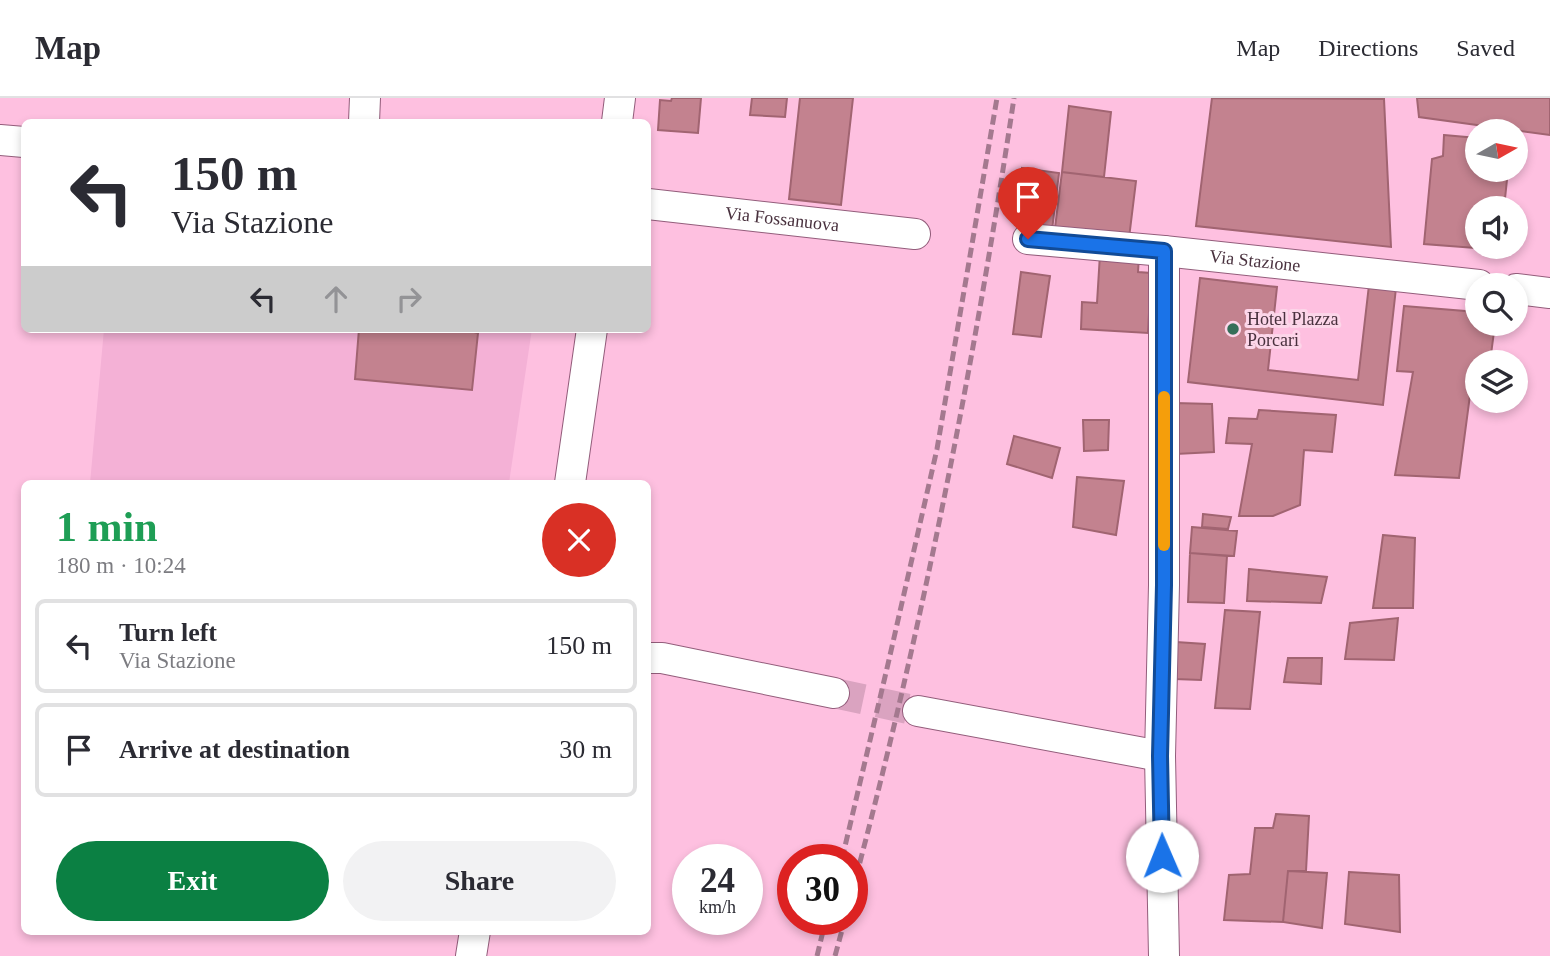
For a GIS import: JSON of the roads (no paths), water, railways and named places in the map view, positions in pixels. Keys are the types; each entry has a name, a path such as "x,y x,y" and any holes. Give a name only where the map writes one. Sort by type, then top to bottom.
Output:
{"street":[{"path":"364,119 365,98"},
{"path":"617,119 620,98"},
{"path":"0,140 21,142"},
{"name":"Via Fossanuova","path":"651,204 915,234"},
{"name":"Via Stazione","path":"1028,239 1465,283"},
{"path":"1164,251 1164,585 1160,756 1164,956"},
{"path":"1528,290 1550,293"},
{"path":"570,480 591,333"},
{"path":"652,656 834,693"},
{"path":"918,711 1160,756"},
{"path":"471,956 474,935"}],"tunnel":[{"path":"834,693 918,711"}],"railway":[{"path":"846,844 937,449 997,98"},
{"path":"864,844 901,695 964,398 1014,98"},
{"path":"817,956 822,935"},
{"path":"835,956 841,935"}],"place":[{"name":"Hotel Plazza Porcari","path":"1233,329"}]}
